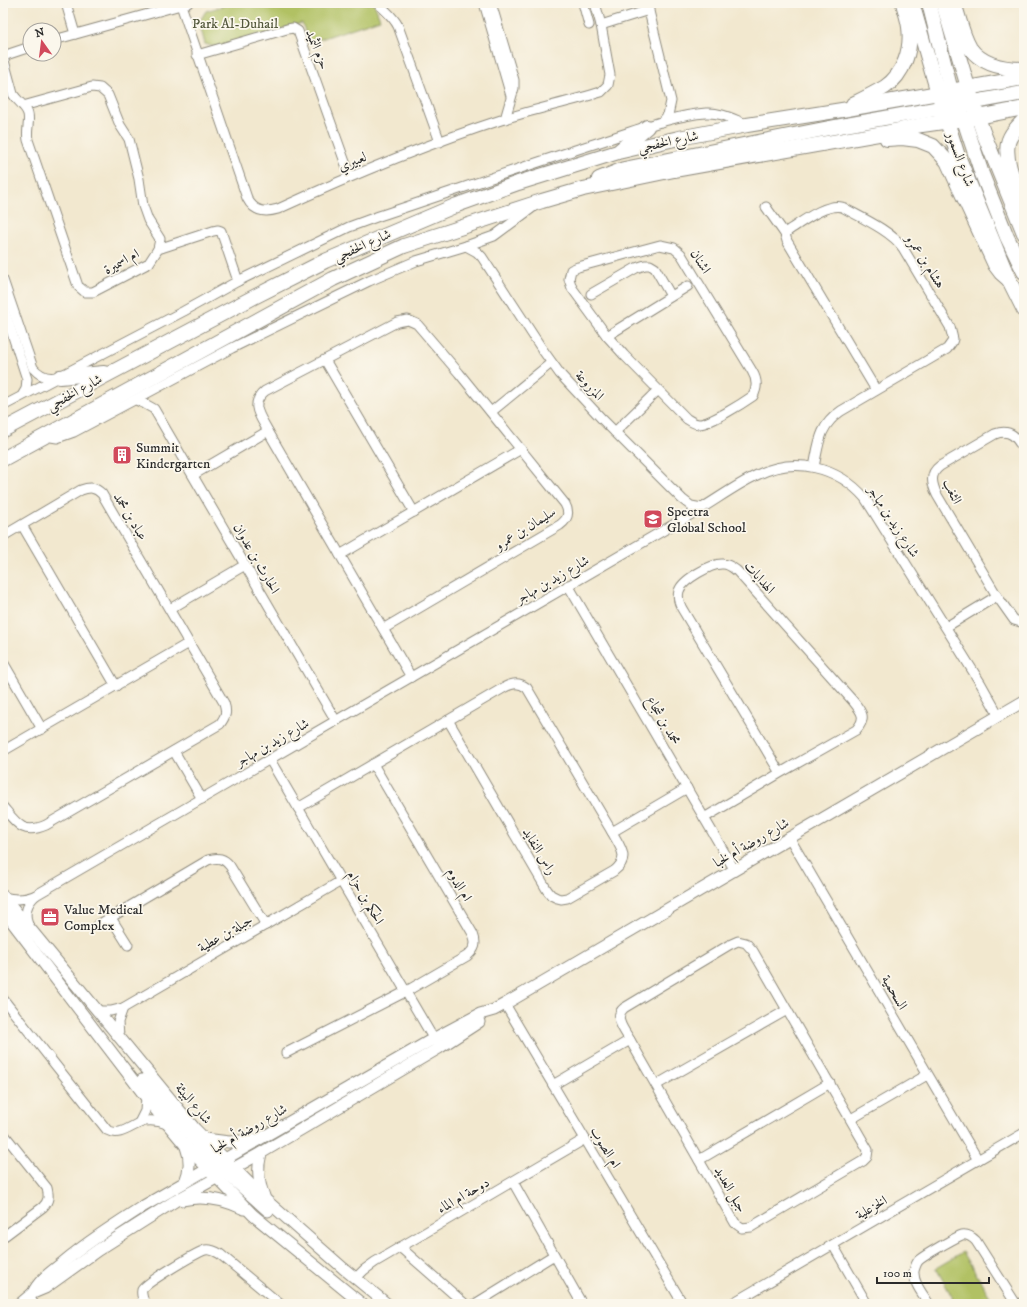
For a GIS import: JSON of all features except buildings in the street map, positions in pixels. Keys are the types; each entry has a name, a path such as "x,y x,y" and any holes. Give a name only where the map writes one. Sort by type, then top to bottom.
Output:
{"main road":[{"path":"842,110 886,86 896,77 902,68 908,55 910,43 910,26 903,3"},
{"path":"912,3 958,105 996,167 1024,233"},
{"path":"929,3 958,105 982,174 1024,272"},
{"path":"943,3 968,87 947,122"},
{"path":"954,3 965,37 970,48 977,55 985,61 996,65 1007,68 1024,69"},
{"path":"968,87 1024,78"},
{"path":"583,189 604,176 624,169 829,128 1024,93"},
{"name":"شارع الخفجي","path":"3,430 109,373 325,261 400,228 518,183 618,152 747,125 842,110 958,105 1024,108"},
{"path":"1024,120 1011,135 1008,142 1008,148 1011,171 1024,205"},
{"name":"شارع الخفجي","path":"3,459 242,327 333,279 404,246 583,189 722,161 922,125 947,122"},
{"name":"شارع السمور","path":"947,122 958,156 1009,280 1024,310"},
{"path":"618,152 647,127"},
{"path":"722,161 740,165 880,139 902,138 918,140 932,146 947,161 995,265 1009,280"},
{"path":"60,377 109,373"},
{"path":"3,441 29,417"}],"street":[{"path":"66,3 75,34"},
{"path":"379,5 390,3"},
{"path":"484,3 514,83 505,119"},
{"path":"491,3 494,27"},
{"path":"583,3 589,25"},
{"name":"لعبيري","path":"184,4 197,55 247,198 252,207 262,212 268,212 278,209 350,176 440,142 505,119 601,92 605,89 610,80 610,75 601,24 595,3"},
{"path":"62,38 184,4"},
{"path":"379,5 393,18 398,26 440,142"},
{"path":"601,24 648,6 671,101 668,115 662,122"},
{"name":"حزم الثميد","path":"197,55 287,29 293,28 298,31 350,176"},
{"path":"3,56 22,50"},
{"name":"ام اسميرة","path":"3,56 11,89 16,99 23,106 29,117 27,131 28,140 77,283 81,290 89,293 93,292 146,265 158,249 160,238 148,220 143,206 139,178 129,139 120,125 106,92 100,88 92,87 23,106"},
{"path":"671,101 678,109 691,115"},
{"name":"شارع الخفجي","path":"3,406 23,394 60,377 177,315 238,281 349,227 662,122 706,113 720,114 747,125"},
{"name":"شارع الخفجي","path":"45,436 57,438 67,435 274,327 369,281 416,261 484,240 502,231 542,201"},
{"name":"هشام بن عمرو","path":"785,234 789,230 826,208 833,206 842,207 890,234 900,243 947,320 952,331 953,338 947,349 840,411 829,420 822,431 814,467"},
{"path":"766,208 785,234 786,241 876,390"},
{"path":"158,249 213,231 221,231 238,281"},
{"path":"482,257 481,250 484,240"},
{"name":"اشنان","path":"660,245 670,246 677,250 752,371 756,382 756,389 753,396 713,420 700,424 693,423 658,390 607,336 572,288 569,279 569,272 578,267 628,254 660,245"},
{"name":"المزروعة","path":"466,246 477,252 482,257 551,363 615,432 682,499 691,506 702,508"},
{"path":"628,254 636,268"},
{"path":"591,294 645,264 653,266 671,296"},
{"path":"3,280 33,368 40,375 45,377 60,377"},
{"path":"607,336 688,286"},
{"path":"3,306 27,379 26,389 23,394"},
{"name":"سليمان بن عمرو","path":"383,629 560,525 567,518 568,514 565,504 491,412 417,324 408,320 398,322 265,391 259,396 256,401 256,406 268,431 383,629 411,677"},
{"path":"325,360 414,512"},
{"path":"491,412 551,363"},
{"path":"154,409 153,400 156,389"},
{"path":"615,432 658,390"},
{"path":"136,400 154,409"},
{"name":"الحارث بن عدوان","path":"154,409 336,721"},
{"path":"193,475 268,431"},
{"name":"الثغب","path":"1024,450 1014,436 1006,432 1001,432 940,466 933,473 932,478 932,484 937,495 997,596 1014,620 1024,623"},
{"path":"340,555 521,449"},
{"name":"شارع زيد بن مهاجر","path":"28,925 26,920 26,909 28,904 36,896 702,508 756,475 787,466 814,467 830,472 853,485 865,498 946,627 999,716"},
{"name":"عباد بن محمد","path":"3,536 81,490 88,488 98,490 102,494 170,609 226,709 226,714 220,724 37,830 24,828 12,818 3,807"},
{"path":"22,525 116,686"},
{"name":"الهدايات","path":"704,818 856,730 862,721 862,712 853,701 737,571 727,565 718,564 684,582 678,592 679,600 684,612 780,773"},
{"path":"170,609 245,565"},
{"name":"محمد بن شجاع","path":"568,585 734,869"},
{"path":"946,627 997,596"},
{"path":"3,751 189,643"},
{"path":"3,662 42,729"},
{"name":"راس النفايد","path":"298,808 448,720 505,687 515,683 527,688 531,694 612,832 623,854 620,867 614,872 567,898 561,899 551,895 448,720"},
{"name":"شارع روضة أم لخبا","path":"29,1300 124,1232 175,1201 261,1154 436,1044 480,1014 494,1010 505,1004 734,869 1024,702"},
{"path":"174,751 202,799"},
{"name":"الحكم بن حزام","path":"270,760 436,1044"},
{"name":"ام الدوم","path":"373,764 474,934 475,940 474,948 467,956 405,992"},
{"path":"612,832 687,788"},
{"name":"السحمية","path":"789,837 978,1160"},
{"path":"98,924 111,918 208,860 215,858 226,861 230,866 266,925"},
{"name":"جبلة بن عطية","path":"99,1012 124,1008 341,881"},
{"name":"شارع زيد بن مهاجر","path":"3,897 10,899 23,899 36,896"},
{"name":"شارع البيئة","path":"3,897 28,925 195,1129 205,1139 216,1164 226,1173 253,1215 362,1304"},
{"name":"شارع البيئة","path":"3,910 146,1097 186,1146 216,1164 226,1173 266,1200 343,1268 387,1304"},
{"path":"111,918 128,945"},
{"name":"جبل العديد","path":"738,941 746,943 851,1119 868,1150 867,1157 863,1161 765,1219 746,1228 742,1228 735,1223 630,1040 619,1020 618,1015 620,1011 729,944 738,941"},
{"path":"286,1053 405,992"},
{"path":"3,999 107,1130 115,1133 120,1132 139,1123 153,1120 167,1124"},
{"name":"ام الصوب","path":"505,1004 683,1304"},
{"path":"120,1037 118,1022 124,1008"},
{"path":"656,1085 787,1010"},
{"path":"101,1037 114,1046 178,1122 216,1164"},
{"path":"553,1085 630,1040"},
{"name":"شارع روضة أم لخبا","path":"29,1300 42,1279 97,1236 260,1138 436,1044"},
{"path":"851,1119 927,1075"},
{"path":"699,1160 830,1084"},
{"path":"139,1123 145,1111 146,1097"},
{"path":"3,1133 47,1188 49,1196 47,1203 43,1207 3,1237"},
{"name":"الخزعلية","path":"731,1304 978,1160 1023,1137"},
{"path":"205,1139 229,1142 260,1138"},
{"name":"دوحة ام الماء","path":"356,1278 375,1262 586,1139"},
{"path":"185,1182 190,1164 186,1146"},
{"path":"261,1154 258,1175 266,1200"},
{"path":"226,1173 303,1243 341,1274 351,1278 356,1278"},
{"path":"513,1182 582,1304"},
{"path":"175,1201 196,1198 217,1199 236,1205 253,1215"},
{"path":"929,1304 915,1280 915,1266 926,1256 958,1237 967,1235 976,1241 1016,1304"},
{"path":"833,1245 867,1304"},
{"path":"400,1247 465,1304"},
{"path":"146,1304 142,1296 142,1290 149,1282 200,1253 210,1250 220,1254 280,1304"},
{"path":"475,1304 554,1255"}],"green space":[{"name":"Park Al-Duhail","path":"233,3 374,3 380,19 309,43 302,23 218,48 205,44 199,22 206,11"},
{"path":"963,1252 992,1300 985,1304 956,1304 936,1268"}],"place":[{"name":"Summit Kindergarten","path":"122,455"},
{"name":"Spectra Global School","path":"653,519"},
{"name":"Value Medical Complex","path":"50,917"}]}
